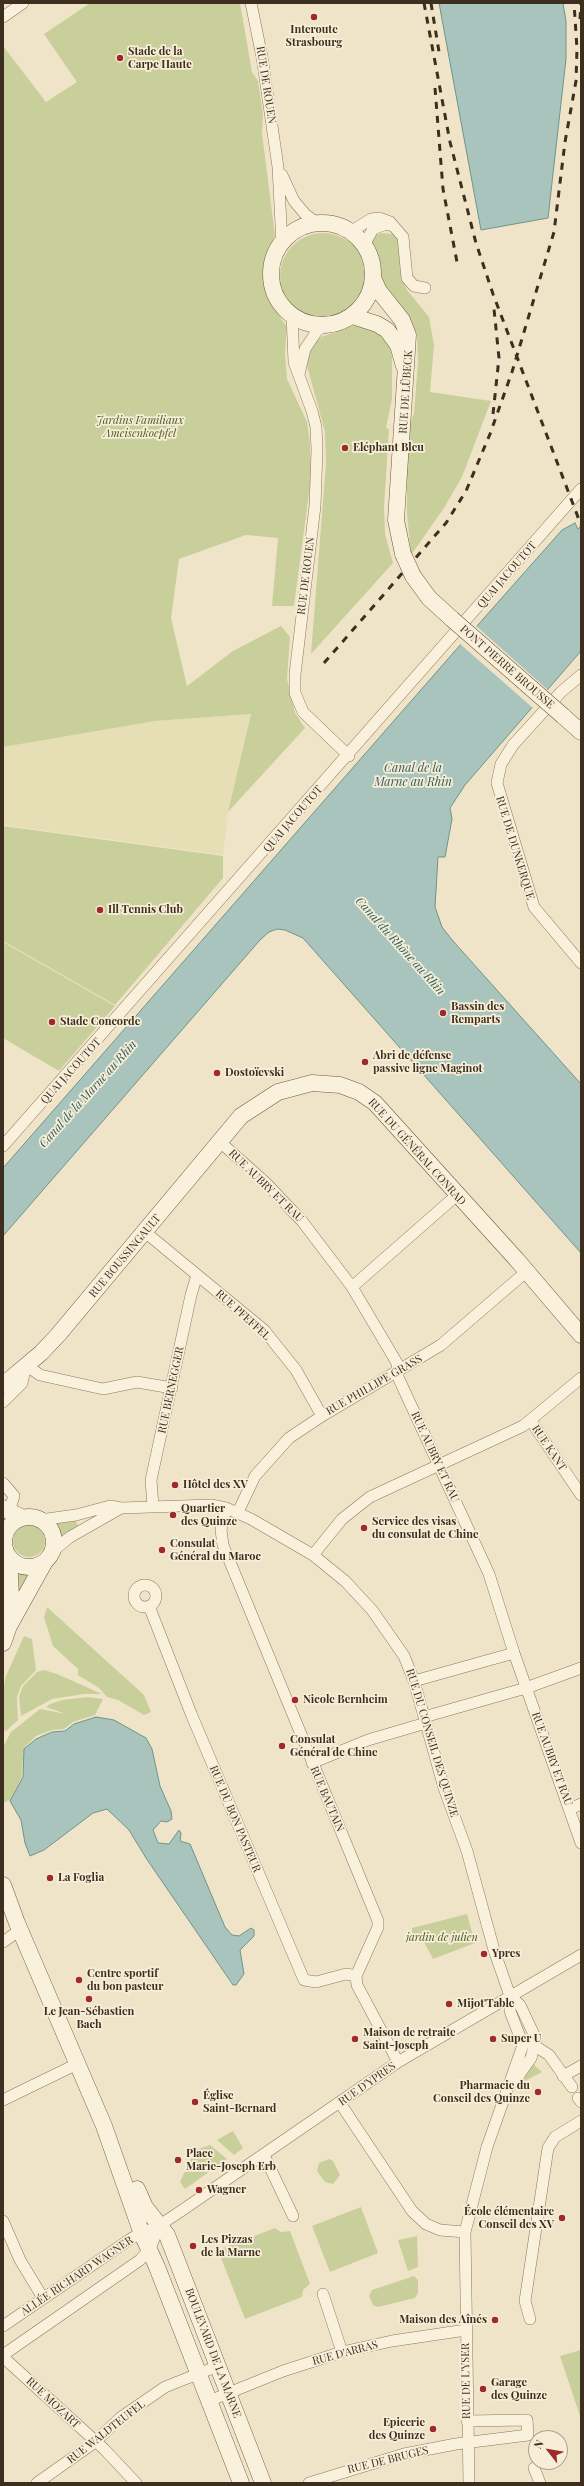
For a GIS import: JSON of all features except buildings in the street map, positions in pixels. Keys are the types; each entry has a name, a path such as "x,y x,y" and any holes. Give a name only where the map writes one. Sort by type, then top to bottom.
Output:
{"main road":[{"path":"318,224 338,226 350,232 364,245 372,263 373,278 367,298 352,316 336,324 325,325 305,322 292,315 279,302 272,283 273,260 282,244 296,231 318,224"},
{"name":"RUE DE LÜBECK","path":"373,278 379,291 402,320 408,335 407,380 396,520 403,554 413,576 429,598 452,619"},
{"path":"352,316 377,324 392,336 403,358 407,380"},
{"name":"PONT PIERRE BROUSSE","path":"452,619 581,732"},
{"name":"RUE DU GÉNÉRAL CONRAD","path":"219,1141 241,1116 278,1092 312,1083 340,1085 359,1092 375,1103 527,1271 581,1335"},
{"name":"RUE BOUSSINGAULT","path":"3,1385 58,1335 219,1141"},
{"path":"3,1643 9,1626 48,1557 54,1541 50,1529 40,1520 23,1518 6,1509"},
{"path":"9,1626 11,1596 9,1558 3,1541 6,1531 14,1522 23,1518"},
{"path":"9,1558 17,1565 30,1568 48,1557"},
{"path":"3,1885 20,1930 104,2126"},
{"name":"BOULEVARD DE LA MARNE","path":"104,2126 120,2150 145,2208 160,2225 169,2241 264,2483"},
{"name":"BOULEVARD DE LA MARNE","path":"104,2126 146,2241 241,2483"}],"street":[{"path":"3,17 22,3"},
{"name":"RUE DE ROUEN","path":"251,3 262,57 278,167 282,244"},
{"name":"RUE DE ROUEN","path":"278,167 294,200 305,214 318,224"},
{"path":"350,232 365,221 379,218 395,227 403,237 407,278 414,286 425,288"},
{"path":"364,245 373,229 386,224 395,227"},
{"name":"RUE DE ROUEN","path":"292,315 294,362 316,427 317,464 315,506 295,674 295,693 303,712 349,756"},
{"path":"299,379 305,349 317,331 325,325"},
{"name":"QUAI JACOUTOT","path":"3,1146 349,756 581,489"},
{"name":"RUE DE DUNKERQUE","path":"581,675 561,692 513,745 501,764 497,783 534,907 581,963"},
{"name":"RUE AUBRY ET RAU","path":"219,1141 266,1183 302,1221 352,1287 397,1364 398,1377 489,1574 514,1653 581,1843"},
{"path":"352,1287 457,1195"},
{"name":"RUE PFEFFEL","path":"145,1232 264,1330 296,1370 322,1416"},
{"name":"RUE PHILLIPE GRASS","path":"238,1512 255,1476 270,1457 289,1438 322,1416 441,1345 527,1271"},
{"name":"RUE BERNEGGER","path":"153,1506 151,1480 191,1295 197,1275"},
{"path":"3,1402 22,1383 26,1365 40,1375 103,1389 137,1382 172,1388"},
{"path":"313,1555 342,1519 370,1497 531,1421 581,1378"},
{"name":"RUE KANT","path":"531,1421 581,1495"},
{"path":"3,1483 14,1496 6,1509"},
{"name":"RUE DU CONSEIL DES QUINZE","path":"40,1520 76,1515 110,1506 121,1508 211,1505 238,1512 313,1555 346,1581 372,1610 401,1652 414,1681 444,1788 467,1851 494,1950 510,1996"},
{"name":"RUE DU CONSEIL DES QUINZE","path":"48,1557 70,1537 121,1508"},
{"name":"RUE BAUTAIN","path":"226,1508 221,1530 223,1545 378,1921 378,1927 356,1976"},
{"name":"RUE DU BON PASTEUR","path":"149,1606 192,1716 304,1980 316,1982 346,1974 356,1976"},
{"path":"414,1681 514,1653"},
{"path":"312,1763 368,1740 526,1688 581,1668"},
{"path":"570,1809 581,1804"},
{"path":"3,1942 20,1930"},
{"name":"RUE D'YPRES","path":"160,2225 264,2156 398,2062 581,1955"},
{"path":"356,1976 357,1985 398,2062"},
{"path":"510,1996 520,2005 534,2034 535,2044"},
{"name":"RUE DE L'YSER","path":"469,2483 467,2421 466,2232 487,2147 523,2045 510,2011 510,1996"},
{"path":"520,2034 549,2055 572,2087"},
{"name":"RUE DE L'YSER","path":"507,2093 531,2058 535,2044"},
{"path":"3,2100 77,2064"},
{"path":"563,2076 581,2066"},
{"path":"340,2103 412,2211 426,2224 440,2230 466,2232"},
{"path":"530,2319 525,2300 548,2148 555,2137 581,2121"},
{"path":"264,2156 293,2216"},
{"path":"3,2222 20,2260 43,2298"},
{"name":"ALLÉE RICHARD WAGNER","path":"146,2241 160,2225"},
{"name":"ALLÉE RICHARD WAGNER","path":"3,2356 125,2272 140,2260 146,2241 160,2225"},
{"name":"ALLÉE RICHARD WAGNER","path":"3,2326 132,2238 146,2241"},
{"path":"322,2294 342,2352"},
{"name":"RUE D'ARRAS","path":"209,2401 228,2392 283,2371 342,2352 392,2341 466,2330"},
{"name":"RUE MOZART","path":"3,2356 95,2442 136,2483"},
{"name":"RUE WALDTEUFEL","path":"37,2483 95,2442 120,2418 165,2387 218,2366"},
{"name":"RUE DE BRUGES","path":"309,2483 404,2454 528,2435 527,2420 467,2421"},
{"path":"535,2470 540,2483"}],"shaded area":[{"path":"251,714 228,812 223,855 3,825 3,747 155,721"}],"green space":[{"name":"Jardins Familiaux Ameisenkoepfel","path":"90,3 240,3 252,72 258,81 263,114 262,133 275,236 266,254 263,269 264,283 274,308 287,327 285,353 287,379 307,422 310,444 311,478 294,606 272,606 278,538 246,535 179,559 171,618 187,686 233,651 281,626 290,637 287,679 295,713 305,728 228,812 251,714 155,721 3,747 3,46 46,102 77,82 44,34"},
{"path":"323,233 339,236 347,240 359,252 363,260 366,276 363,292 359,300 347,312 339,316 323,319 307,316 299,312 287,300 283,292 280,276 283,260 287,252 299,240 307,236"},
{"path":"381,233 392,234 399,238 402,278 407,290 429,317 434,345 430,392 491,401 462,477 444,508 411,555 407,513 407,465 410,423 414,413 418,362 417,334 412,323 386,293 380,279 380,266 372,242 374,236"},
{"path":"356,325 368,326 388,340 392,356 392,399 386,428 389,429 384,507 385,534 393,563 311,654 326,464 325,432 306,362 312,346 321,337"},
{"name":"Ill Tennis Club","path":"3,826 223,856 223,878 115,1005 3,941"},
{"name":"Stade Concorde","path":"3,942 115,1006 59,1071 3,1038"},
{"path":"75,1519 78,1526 58,1541 52,1524"},
{"path":"26,1525 32,1525 42,1532 45,1541 44,1547 38,1554 32,1557 26,1557 16,1550 13,1544 13,1538 20,1528"},
{"path":"16,1569 31,1571 22,1593 16,1591"},
{"path":"47,1607 144,1695 151,1712 144,1715 118,1700 107,1697 99,1688 78,1675 78,1669 53,1646 44,1617"},
{"path":"24,1636 32,1639 36,1670 21,1686 17,1697 18,1720 6,1731 3,1730 3,1691 6,1676"},
{"path":"44,1670 57,1674 102,1694 84,1694 52,1699 21,1716 19,1697 23,1686 37,1672"},
{"path":"88,1697 103,1699 95,1715 73,1722 64,1729 52,1730 36,1736 24,1748 21,1779 10,1800 3,1803 4,1745 11,1732 40,1709 66,1714 46,1707 50,1704 62,1700"},
{"name":"jardin de julien","path":"467,1914 475,1943 433,1959 423,1940 412,1934 412,1928"},
{"path":"532,2063 542,2072 525,2081 523,2080 526,2076 525,2072"},
{"path":"233,2131 243,2148 234,2155 217,2140"},
{"path":"210,2145 227,2159 185,2189 180,2182 195,2150"},
{"path":"329,2159 333,2161 340,2175 333,2184 325,2182 317,2171 319,2163"},
{"path":"361,2207 378,2253 330,2272 312,2226"},
{"path":"275,2228 281,2232 290,2231 310,2284 303,2290 302,2297 245,2319 218,2250"},
{"path":"417,2236 418,2267 408,2271 398,2240"},
{"path":"414,2276 418,2280 418,2293 415,2298 378,2307 373,2305 369,2296 372,2290"},
{"path":"581,2350 581,2419 560,2356"}],"water":[{"path":"439,3 563,3 566,21 566,59 548,218 481,230"},
{"path":"575,523 578,529 581,526 581,651 465,785 450,808 452,819 445,857 438,857 435,907 442,927 453,941 581,1084 581,1253 303,938 285,930 277,929 269,932 260,940 3,1236 3,1168 562,530"},
{"path":"96,1717 114,1720 146,1738 152,1749 160,1786 171,1811 172,1819 167,1822 161,1821 153,1830 158,1843 169,1844 179,1830 181,1833 180,1841 190,1844 225,1927 232,1935 239,1936 251,1928 254,1930 254,1936 240,1950 244,1974 236,1985 233,1985 146,1858 129,1830 107,1809 93,1813 44,1850 30,1856 25,1843 21,1820 10,1801 23,1777 24,1749 36,1739 52,1732 65,1731 74,1724"}],"pier":[{"path":"475,625 549,691 534,709 459,643"}],"railway":[{"path":"424,3 450,142 476,243 493,294 581,525"},
{"path":"431,3 440,58"},
{"path":"324,663 446,523 466,491 490,434 512,372 554,232 565,142 576,81 577,49 574,3"},
{"path":"580,19 581,3"},
{"path":"435,88 443,189 457,262"},
{"path":"493,414 499,358 494,309"}],"place":[{"name":"Interoute Strasbourg","path":"314,17"},
{"name":"Stade de la Carpe Haute","path":"120,58"},
{"name":"Eléphant Bleu","path":"345,448"},
{"name":"Ill Tennis Club","path":"100,910"},
{"name":"Bassin des Remparts","path":"443,1013"},
{"name":"Stade Concorde","path":"52,1022"},
{"name":"Abri de défense passive ligne Maginot","path":"365,1062"},
{"name":"Dostoïevski","path":"217,1073"},
{"name":"Hôtel des XV","path":"175,1485"},
{"name":"Quartier des Quinze","path":"173,1515"},
{"name":"Service des visas du consulat de Chine","path":"364,1528"},
{"name":"Consulat Général du Maroc","path":"162,1550"},
{"name":"Nicole Bernheim","path":"295,1700"},
{"name":"Consulat Général de Chine","path":"282,1746"},
{"name":"La Foglia","path":"50,1878"},
{"name":"Ypres","path":"484,1954"},
{"name":"Centre sportif du bon pasteur","path":"79,1980"},
{"name":"Le Jean-Sébastien Bach","path":"89,1999"},
{"name":"Mijot'Table","path":"449,2004"},
{"name":"Maison de retraite Saint-Joseph","path":"355,2039"},
{"name":"Super U","path":"493,2039"},
{"name":"Pharmacie du Conseil des Quinze","path":"538,2092"},
{"name":"Église Saint-Bernard","path":"195,2102"},
{"name":"Place Marie-Joseph Erb","path":"178,2160"},
{"name":"Wagner","path":"199,2190"},
{"name":"École élémentaire Conseil des XV","path":"562,2218"},
{"name":"Les Pizzas de la Marne","path":"193,2246"},
{"name":"Maison des Aînés","path":"495,2320"},
{"name":"Garage des Quinze","path":"483,2389"},
{"name":"Epicerie des Quinze","path":"433,2429"}],"water label":[{"name":"Canal de la Marne au Rhin","path":"413,775"},
{"name":"Canal du Rhône au Rhin","path":"400,946"},
{"name":"Canal de la Marne au Rhin","path":"88,1094"}]}
